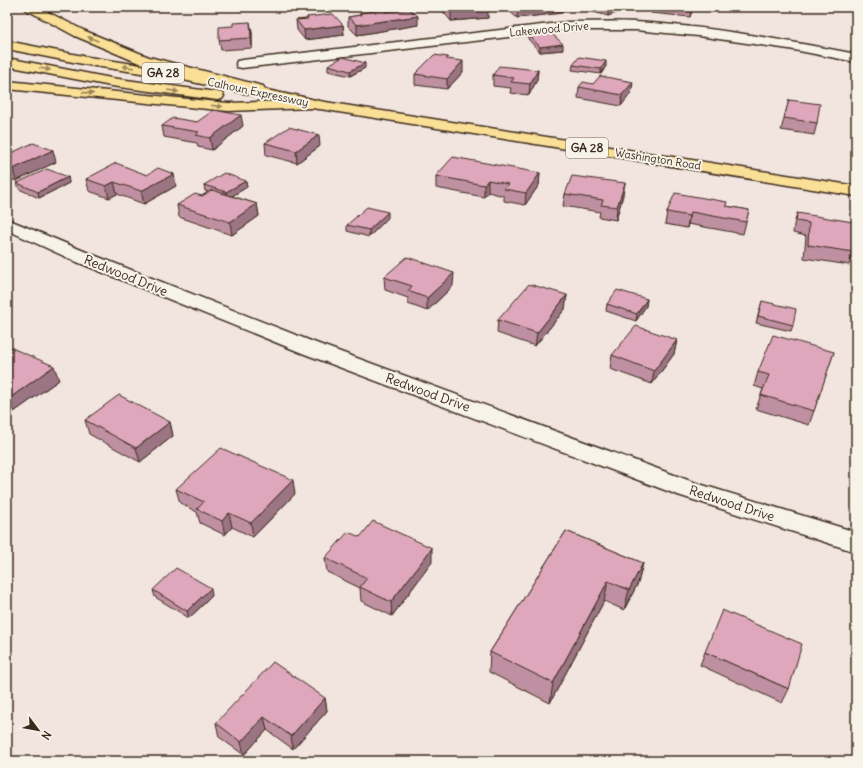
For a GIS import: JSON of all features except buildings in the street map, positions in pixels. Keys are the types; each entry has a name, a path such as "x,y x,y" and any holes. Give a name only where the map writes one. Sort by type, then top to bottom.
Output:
{"main road":[{"path":"29,7 79,33 144,60 318,105"},
{"name":"Calhoun Expressway","path":"7,45 88,61 174,74 318,105"},
{"name":"Calhoun Expressway","path":"7,62 68,74 183,92 318,105"},
{"path":"7,85 228,107 318,105"},
{"name":"Washington Road","path":"318,105 856,191"}],"street":[{"name":"Lakewood Drive","path":"242,64 568,26 635,26 698,32 789,45 856,58"},
{"name":"Redwood Drive","path":"7,224 84,258 324,353 687,489 856,542"}]}
